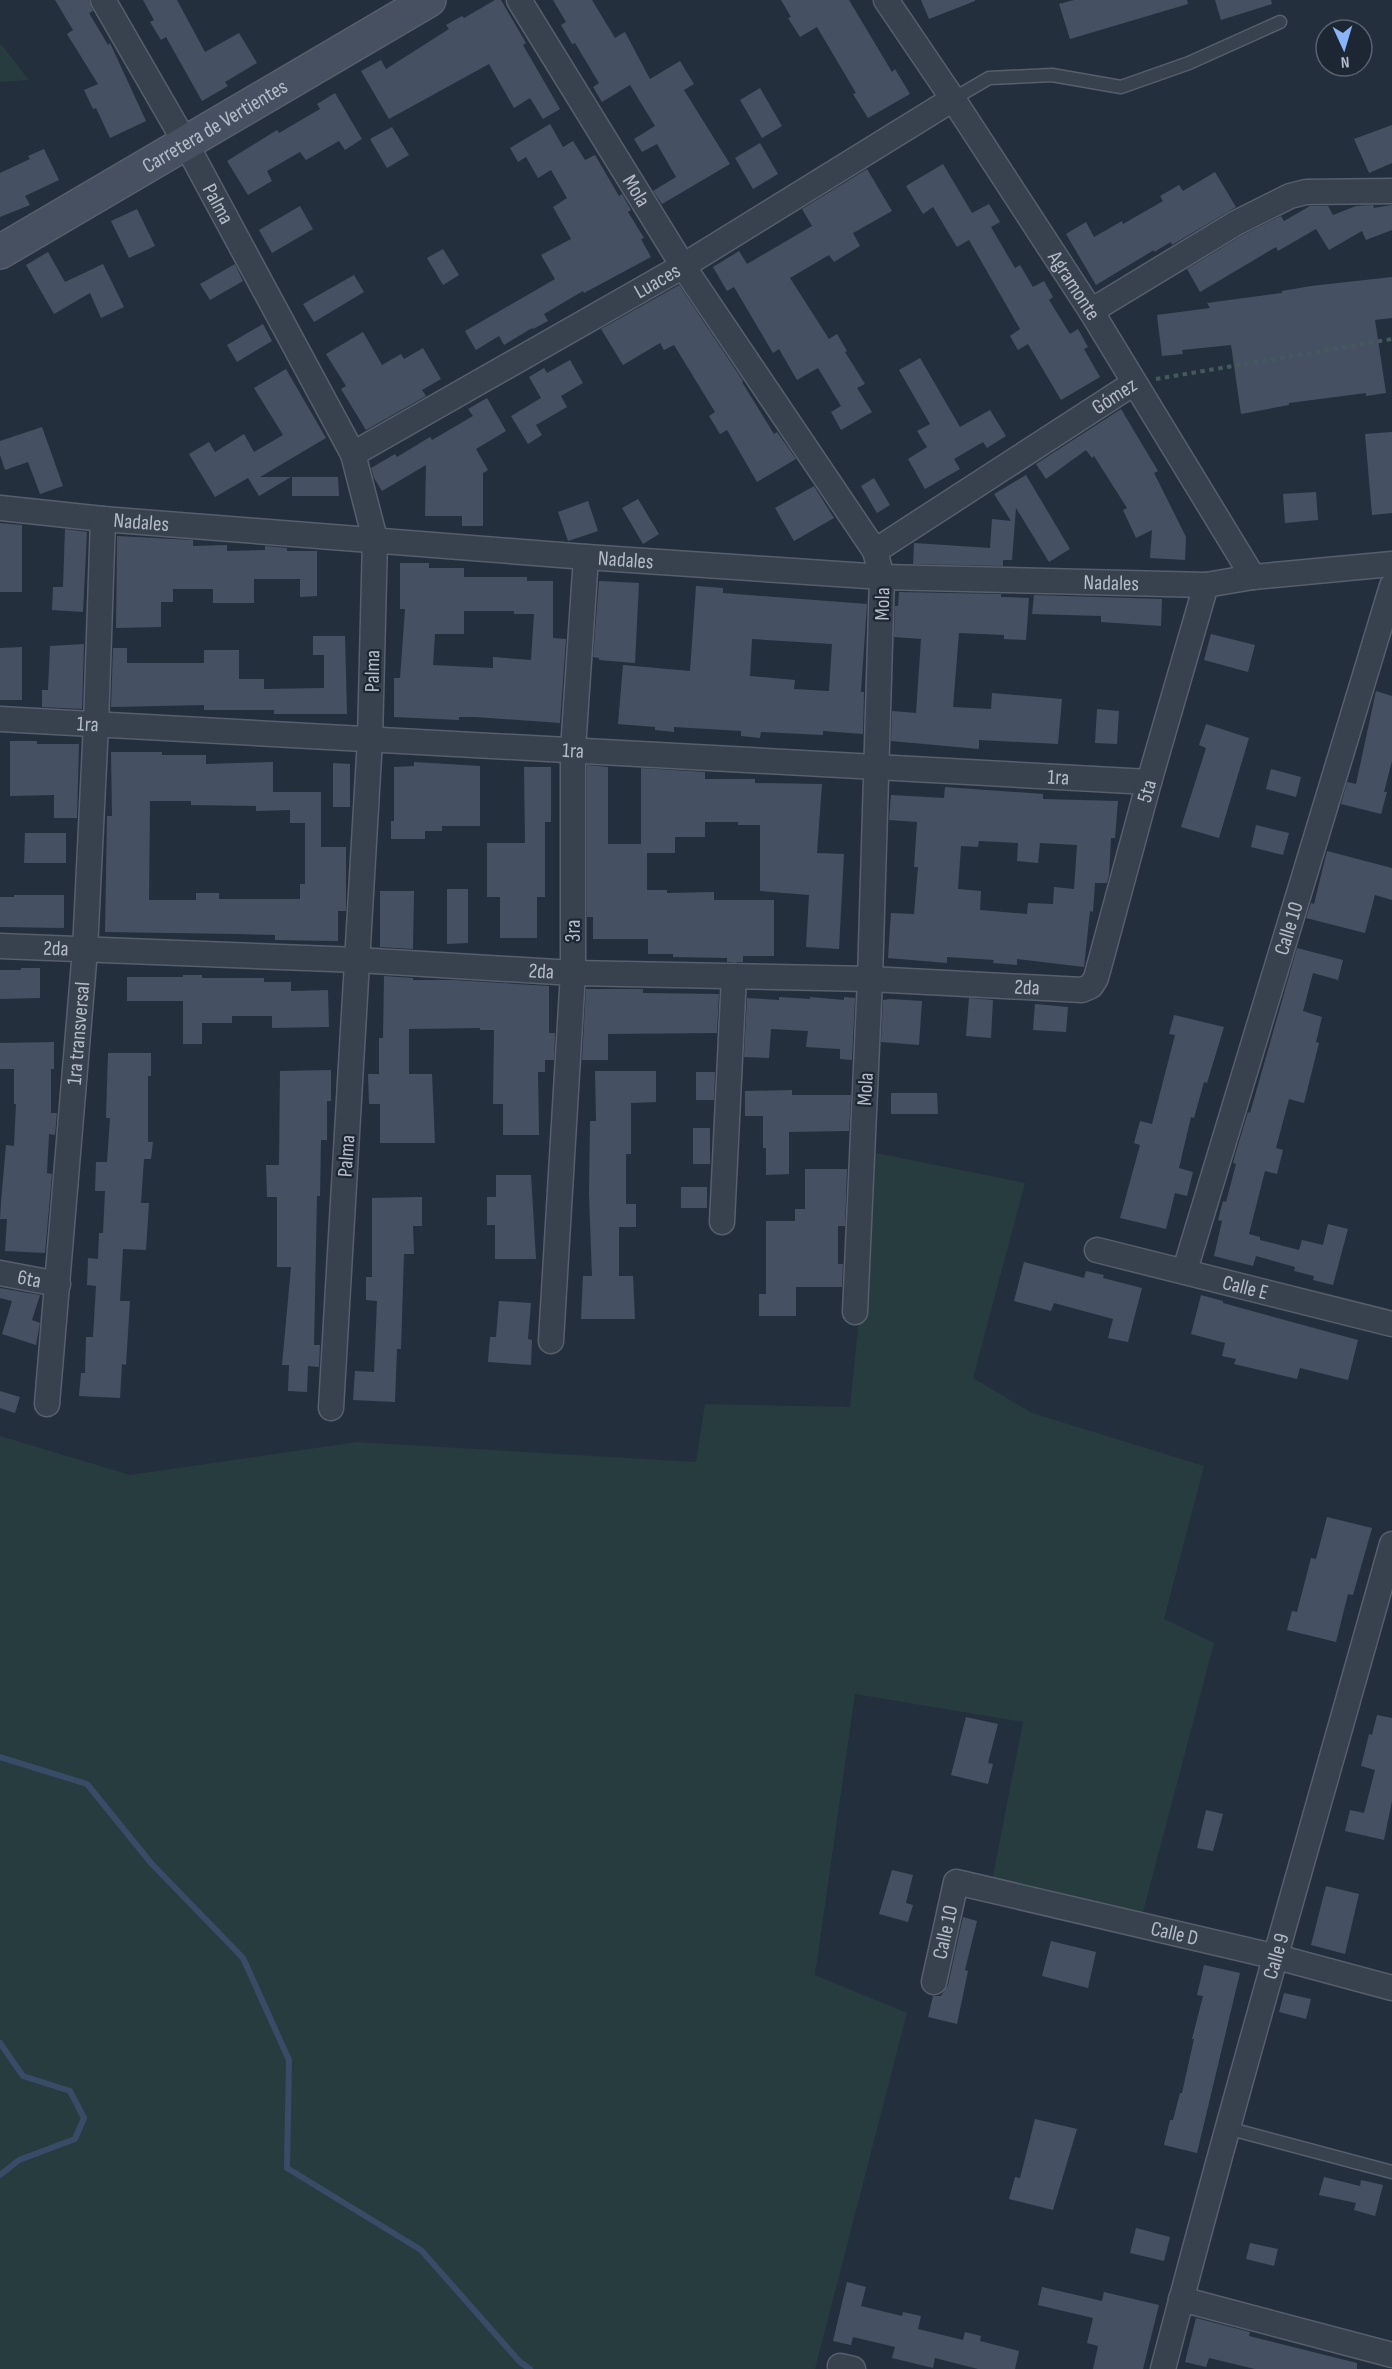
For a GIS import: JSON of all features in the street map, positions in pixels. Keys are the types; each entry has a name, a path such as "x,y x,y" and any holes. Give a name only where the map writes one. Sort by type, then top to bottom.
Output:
{"main road":[{"name":"Carretera de Vertientes","path":"0,252 429,0"}],"street":[{"name":"Palma","path":"102,0 185,142 353,454 375,539 370,739 331,1408"},
{"name":"Mola","path":"519,0 682,266 875,552 882,577 878,766 855,1312"},
{"name":"Agramonte","path":"886,0 1090,311 1253,577"},
{"name":"Luaces","path":"353,454 682,266 953,99"},
{"path":"1090,311 1236,223 1290,196 1306,192 1377,193 1392,191"},
{"name":"Gómez","path":"875,552 1134,383"},
{"name":"Nadales","path":"0,508 103,519 586,557 882,577 1206,585 1253,577 1392,564"},
{"name":"1ra transversal","path":"47,1404 85,950 103,519"},
{"name":"3ra","path":"551,1341 573,973 573,749 586,557"},
{"name":"5ta","path":"1082,990 1090,986 1096,978 1206,585"},
{"name":"Calle 10","path":"1185,1270 1392,586"},
{"name":"1ra","path":"0,719 1149,782"},
{"name":"2da","path":"0,946 358,960 573,973 870,980 1082,990"},
{"path":"722,1222 734,976"},
{"name":"Calle E","path":"1097,1250 1185,1270 1392,1324"},
{"name":"6ta","path":"0,1273 58,1284"},
{"name":"Calle 9","path":"1163,2369 1227,2128 1277,1958 1392,1544"},
{"name":"Calle 10","path":"934,1982 956,1882"},
{"name":"Calle D","path":"956,1882 1277,1958 1392,1988"},
{"path":"1181,2299 1392,2355"}],"lane":[{"path":"953,99 989,78 1052,75 1121,87 1189,63 1280,22"},
{"path":"1227,2128 1392,2172"}],"path":[{"name":"Gómez","path":"1134,383 1392,339"}],"green space":[{"path":"0,43 29,80 0,82"},
{"path":"876,1153 1025,1183 973,1378 1032,1413 1204,1466 1164,1619 1214,1643 1142,1916 992,1881 1023,1722 855,1694 815,1975 907,2013 815,2369 0,2369 0,1436 130,1475 357,1442 696,1462 705,1404 850,1407"}],"building":[{"path":"55,0 89,0 93,11 89,13 108,45 110,43 146,121 110,138 96,108 93,109 84,90 98,84 67,34 73,30"},
{"path":"143,0 177,0 205,52 239,33 257,63 225,82 228,86 202,101 166,37 161,40 150,22 154,20"},
{"path":"495,0 501,0 526,43 523,45 560,109 543,119 530,98 514,108 489,64 389,119 361,71 381,60 386,69 449,29 446,25 462,16 464,18"},
{"path":"553,0 592,0 615,38 625,32 650,79 680,61 694,84 684,90 730,164 662,204 653,191 676,177 657,144 642,152 634,139 655,126 630,85 602,102 593,87 599,83 575,43 572,44 561,25 566,22"},
{"path":"781,0 849,0 892,72 895,69 910,94 868,118 817,27 800,37 788,18 791,17"},
{"path":"921,0 975,0 975,1 929,19"},
{"path":"1074,0 1187,0 1188,4 1070,39 1059,4"},
{"path":"1215,0 1271,0 1272,4 1221,20"},
{"path":"760,88 782,126 762,138 740,100"},
{"path":"335,93 362,139 345,150 339,141 306,160 300,152 267,171 272,181 248,195 227,161 277,130 279,133 320,109 317,104"},
{"path":"550,124 563,147 573,141 585,160 595,155 619,196 622,194 631,210 628,212 644,238 641,239 651,257 584,293 583,291 544,314 548,321 504,345 499,336 476,350 465,331 555,279 541,255 571,239 553,207 567,198 551,170 538,178 526,157 518,162 510,148"},
{"path":"1392,125 1392,163 1369,173 1354,139"},
{"path":"392,127 409,155 387,168 370,139"},
{"path":"760,143 778,174 753,189 735,158"},
{"path":"44,149 59,180 25,196 30,205 0,217 0,173 30,159 28,156"},
{"path":"943,164 972,213 989,204 1000,222 991,227 1015,268 1020,265 1033,287 1044,281 1053,297 1049,300 1070,334 1078,329 1088,347 1084,349 1100,377 1061,400 1028,344 1018,350 1010,336 1020,329 969,240 957,247 933,207 923,214 906,186"},
{"path":"867,169 892,211 853,233 860,246 834,262 829,255 790,278 829,339 837,334 847,351 845,352 865,384 857,388 872,412 841,430 831,412 841,406 818,368 797,380 779,349 773,353 734,287 727,291 713,267 739,251 747,264 812,226 802,209"},
{"path":"1215,172 1236,207 1172,245 1171,242 1154,252 1154,250 1096,285 1066,234 1086,222 1094,237 1122,221 1123,224 1163,201 1160,196 1179,185 1183,191"},
{"path":"1373,205 1374,208 1392,205 1392,230 1366,240 1362,231 1329,250 1316,229 1278,251 1276,247 1200,292 1187,269 1243,235 1281,216 1284,221 1310,206 1328,206 1333,215 1356,206"},
{"path":"300,206 313,229 272,253 259,230"},
{"path":"137,209 155,246 129,258 111,221"},
{"path":"443,249 459,275 443,285 427,258"},
{"path":"48,252 65,282 103,264 124,307 101,318 90,293 54,314 26,265"},
{"path":"235,264 243,281 210,300 200,284"},
{"path":"354,275 364,292 314,322 303,304"},
{"path":"1392,277 1392,318 1375,320 1386,393 1366,396 1366,393 1289,403 1289,405 1241,414 1231,345 1182,350 1183,354 1162,356 1157,315 1210,308 1207,303 1282,293 1282,291 1311,286"},
{"path":"679,285 743,381 774,434 777,432 796,459 757,482 727,430 720,434 709,416 715,412 674,345 664,350 660,343 623,365 601,329"},
{"path":"263,324 272,341 237,362 227,345"},
{"path":"363,332 382,365 401,354 404,359 423,348 441,379 422,390 426,396 366,430 341,389 346,386 326,354"},
{"path":"920,358 960,427 990,410 1006,436 987,448 983,442 954,459 960,469 925,489 908,459 927,447 917,431 930,424 899,370"},
{"path":"570,360 583,383 561,396 567,407 536,425 542,435 528,444 511,416 541,398 529,377 544,368 547,373"},
{"path":"286,369 326,438 260,477 291,477 259,496 248,478 215,497 189,454 209,442 215,452 244,434 254,452 283,435 254,388"},
{"path":"487,398 506,431 476,449 488,470 483,473 483,526 462,526 462,516 425,516 426,465 382,491 371,468 395,454 397,457 430,437 432,440 473,416 468,409"},
{"path":"1121,409 1158,471 1154,473 1186,537 1185,560 1150,558 1152,530 1136,538 1123,510 1127,508 1094,456 1092,458 1086,450 1046,479 1036,464"},
{"path":"42,427 63,486 40,494 28,462 5,470 0,455 0,441"},
{"path":"1392,432 1392,513 1372,515 1365,434"},
{"path":"1026,475 1070,549 1049,562 1016,508 1012,560 1003,560 1003,566 913,564 914,543 990,548 992,519 1011,521 994,494"},
{"path":"292,477 338,477 339,496 292,496"},
{"path":"874,478 890,505 877,513 861,486"},
{"path":"814,486 834,518 794,541 775,508"},
{"path":"1316,492 1318,520 1285,523 1283,494"},
{"path":"638,499 659,534 643,544 622,508"},
{"path":"588,501 598,531 568,541 558,512"},
{"path":"0,523 22,525 22,592 0,592"},
{"path":"65,529 87,532 83,612 52,610 53,587 63,587"},
{"path":"117,536 193,540 193,546 227,545 227,551 265,550 265,546 287,548 287,551 317,551 317,596 300,597 300,579 254,579 254,603 213,603 213,589 173,589 173,602 161,602 161,627 116,628"},
{"path":"400,563 429,563 429,568 464,568 464,577 527,577 527,581 553,581 553,638 566,639 560,723 475,717 459,717 459,720 394,717 394,678 400,678 405,609 400,609","holes":["464,611 514,611 514,614 534,614 531,660 493,657 493,668 433,665 435,634 464,634"]},
{"path":"599,581 639,583 635,663 599,660 593,657"},
{"path":"696,586 723,588 723,593 867,604 861,692 864,692 863,734 823,731 823,735 761,732 760,738 741,736 741,731 674,727 674,732 655,730 655,727 618,724 623,665 690,671","holes":["752,639 832,644 829,691 794,689 795,680 750,676"]},
{"path":"899,592 1001,594 1001,597 1029,598 1026,640 1004,639 1004,635 959,633 953,707 991,709 992,693 1062,699 1058,744 979,740 979,749 891,741 892,711 916,713 921,639 894,637 895,606 898,606"},
{"path":"1034,595 1162,599 1161,626 1101,622 1101,616 1032,614"},
{"path":"1211,634 1255,645 1248,672 1204,660"},
{"path":"313,636 345,636 347,714 274,714 274,710 204,710 204,705 111,707 113,648 127,648 127,663 204,663 204,650 239,650 239,679 264,679 264,689 324,688 324,655 313,655"},
{"path":"84,644 82,709 42,707 42,690 48,690 50,646"},
{"path":"22,647 22,700 0,700 0,648"},
{"path":"1376,691 1392,696 1392,761 1381,814 1341,804 1347,782 1356,784"},
{"path":"1097,709 1119,711 1117,744 1095,743"},
{"path":"1206,724 1249,738 1219,838 1181,827 1206,748 1199,745"},
{"path":"10,741 37,741 37,744 79,744 77,818 54,818 54,795 10,796"},
{"path":"111,752 206,755 206,764 273,762 273,792 321,792 321,847 346,847 346,911 338,911 338,941 275,940 275,935 105,932 107,816 112,816","holes":["150,801 191,801 191,805 256,806 256,811 290,810 290,823 305,823 305,884 300,884 300,899 219,899 219,893 196,893 196,900 149,900"]},
{"path":"414,762 480,766 480,826 442,826 442,831 425,831 425,839 391,839 391,821 394,821 394,767 414,766"},
{"path":"333,763 350,764 350,807 333,807"},
{"path":"587,765 608,767 608,844 641,844 641,768 705,772 705,779 755,779 755,783 822,784 817,853 844,854 839,949 806,947 809,895 760,891 760,825 738,825 738,822 705,822 705,837 675,837 675,853 647,853 647,890 667,890 667,893 714,892 714,900 774,900 774,956 743,956 743,962 727,962 727,958 673,957 673,954 648,954 648,939 593,939 593,917 587,917"},
{"path":"524,767 551,767 551,822 545,822 545,897 537,897 537,938 500,938 500,897 487,897 487,843 525,843"},
{"path":"1271,769 1301,777 1296,797 1266,789"},
{"path":"945,787 1043,794 1043,799 1118,801 1115,838 1111,838 1107,883 1095,883 1084,967 1017,959 1017,965 993,963 994,960 947,957 947,963 888,958 891,913 914,914 918,867 914,867 917,822 889,820 891,795 944,798","holes":["979,841 1018,843 1017,861 1038,863 1040,843 1077,845 1074,889 1054,887 1053,904 1028,903 1027,914 980,910 981,891 958,889 961,846 978,847"]},
{"path":"1256,825 1289,833 1283,855 1251,847"},
{"path":"25,833 66,833 66,863 24,863"},
{"path":"1327,851 1392,868 1392,900 1375,895 1365,933 1306,918 1311,903 1314,904"},
{"path":"447,889 468,889 468,943 447,944"},
{"path":"380,891 414,891 413,949 380,947"},
{"path":"14,895 64,895 64,928 0,927 0,897 14,897"},
{"path":"1297,948 1343,960 1338,980 1313,973 1303,1011 1322,1017 1316,1042 1319,1043 1304,1103 1289,1099 1276,1148 1283,1150 1277,1174 1265,1171 1249,1234 1260,1237 1260,1240 1299,1250 1302,1240 1323,1245 1328,1224 1348,1229 1333,1285 1313,1280 1314,1276 1294,1271 1295,1267 1256,1256 1253,1266 1214,1256 1222,1221 1218,1220 1223,1201 1226,1202 1236,1164 1233,1163 1235,1155 1248,1112 1250,1113"},
{"path":"21,968 40,968 40,998 0,999 0,970 21,970"},
{"path":"183,975 202,975 202,978 264,978 264,982 291,982 291,991 328,990 329,1027 272,1028 272,1016 232,1016 232,1023 202,1023 202,1044 183,1044 183,1001 127,1001 127,977 183,977"},
{"path":"384,976 413,978 413,980 549,986 549,1033 555,1033 554,1060 545,1060 545,1072 538,1072 539,1135 503,1135 503,1104 493,1104 494,1030 480,1030 480,1028 409,1029 409,1074 432,1074 435,1143 380,1143 380,1104 369,1104 368,1074 379,1074 379,1038 383,1038"},
{"path":"586,989 643,989 643,993 719,994 717,1033 608,1034 608,1060 582,1060"},
{"path":"779,997 844,1000 844,997 855,998 852,1060 840,1059 840,1049 806,1047 808,1031 771,1029 769,1058 744,1057 747,998 779,1000"},
{"path":"969,998 993,1000 991,1038 966,1036"},
{"path":"883,1000 922,1001 919,1045 881,1042"},
{"path":"1035,1004 1068,1007 1066,1032 1033,1030"},
{"path":"1174,1015 1224,1027 1207,1083 1204,1082 1194,1118 1191,1117 1179,1168 1193,1172 1187,1196 1175,1193 1166,1229 1120,1218 1140,1145 1134,1143 1140,1121 1152,1124 1175,1035 1169,1034"},
{"path":"54,1042 54,1069 51,1069 51,1113 57,1113 55,1135 49,1134 47,1173 52,1174 45,1253 5,1251 7,1219 0,1219 1,1202 6,1145 14,1146 16,1104 14,1104 14,1069 0,1069 0,1043"},
{"path":"108,1053 151,1053 151,1076 148,1076 148,1142 153,1142 151,1159 144,1159 141,1203 149,1203 146,1250 123,1249 120,1301 130,1301 126,1365 122,1364 120,1398 79,1396 81,1373 85,1373 86,1337 93,1337 96,1286 87,1285 88,1258 98,1259 99,1233 103,1233 105,1191 95,1191 96,1162 107,1162 110,1118 106,1118"},
{"path":"331,1070 331,1101 327,1101 327,1140 321,1140 320,1196 317,1196 314,1345 320,1345 319,1367 308,1366 307,1392 288,1391 289,1365 282,1365 291,1267 277,1267 277,1197 267,1197 266,1165 279,1165 280,1071"},
{"path":"595,1071 656,1071 656,1102 631,1103 631,1154 626,1154 626,1204 636,1204 636,1227 619,1227 619,1276 633,1276 635,1319 581,1319 583,1276 592,1276 589,1194 590,1121 596,1121"},
{"path":"696,1072 715,1072 714,1100 696,1100"},
{"path":"792,1090 792,1095 851,1095 849,1131 789,1132 789,1174 766,1175 763,1116 745,1116 745,1091"},
{"path":"891,1093 937,1093 938,1114 891,1114"},
{"path":"693,1128 710,1128 710,1164 693,1164"},
{"path":"805,1169 847,1169 845,1226 838,1226 838,1264 843,1264 842,1287 796,1287 796,1316 759,1316 759,1294 766,1294 766,1221 795,1221 795,1209 805,1209"},
{"path":"496,1175 531,1175 536,1259 495,1259 495,1225 487,1225 487,1197 496,1197"},
{"path":"681,1187 707,1187 707,1208 681,1208"},
{"path":"422,1197 422,1226 413,1226 414,1254 404,1254 401,1349 397,1349 395,1402 353,1400 355,1371 374,1372 377,1301 366,1300 366,1277 372,1277 372,1198"},
{"path":"1024,1262 1084,1278 1086,1271 1142,1288 1128,1342 1108,1338 1113,1319 1054,1303 1051,1311 1014,1301"},
{"path":"0,1288 40,1295 32,1320 40,1323 36,1345 2,1334 12,1301 0,1298"},
{"path":"1201,1295 1358,1340 1348,1380 1300,1368 1297,1379 1234,1364 1236,1359 1222,1356 1225,1343 1191,1334"},
{"path":"499,1301 531,1303 528,1339 532,1340 531,1365 488,1362 490,1337 496,1337"},
{"path":"0,1391 20,1397 15,1413 0,1408"},
{"path":"1327,1517 1372,1528 1353,1595 1348,1594 1336,1642 1287,1630 1292,1611 1297,1612 1311,1558 1316,1559"},
{"path":"1377,1715 1392,1718 1392,1801 1384,1840 1345,1831 1350,1810 1364,1813 1375,1770 1361,1766 1369,1734 1372,1735"},
{"path":"966,1717 998,1724 988,1763 993,1764 988,1784 951,1775"},
{"path":"1206,1810 1223,1814 1213,1851 1197,1848"},
{"path":"892,1870 913,1875 906,1903 913,1905 908,1922 879,1914"},
{"path":"1326,1886 1359,1894 1345,1954 1311,1945"},
{"path":"963,1917 977,1921 965,1970 968,1971 957,2024 928,2017 933,1996 941,1996 948,1985"},
{"path":"1051,1941 1096,1952 1088,1988 1042,1976"},
{"path":"1204,1965 1240,1973 1197,2153 1164,2145 1170,2120 1173,2120 1180,2093 1182,2093 1194,2039 1192,2039 1203,1996 1197,1995"},
{"path":"1284,1993 1311,1999 1306,2019 1279,2012"},
{"path":"1035,2119 1077,2129 1053,2210 1009,2199 1015,2177 1020,2178"},
{"path":"1324,2177 1360,2186 1361,2180 1383,2185 1375,2216 1354,2210 1356,2203 1319,2195"},
{"path":"1136,2228 1170,2237 1164,2261 1130,2253"},
{"path":"1250,2243 1278,2249 1274,2266 1246,2259"},
{"path":"847,2282 866,2287 861,2306 902,2316 903,2312 921,2316 918,2329 963,2340 965,2332 981,2336 980,2341 1019,2351 1015,2369 978,2369 935,2358 933,2368 892,2358 895,2347 853,2337 851,2345 833,2341"},
{"path":"1042,2287 1102,2301 1104,2292 1159,2305 1143,2369 1093,2369 1098,2346 1087,2343 1093,2318 1038,2305"},
{"path":"1196,2318 1250,2332 1249,2336 1357,2363 1357,2369 1255,2369 1209,2358 1206,2367 1185,2362"}],"waterway":[{"path":"0,1757 87,1784 151,1863 243,1958 289,2060 287,2168 421,2250 520,2362 530,2369"},
{"path":"0,2043 23,2076 70,2091 84,2118 75,2139 19,2160 0,2175"}]}
